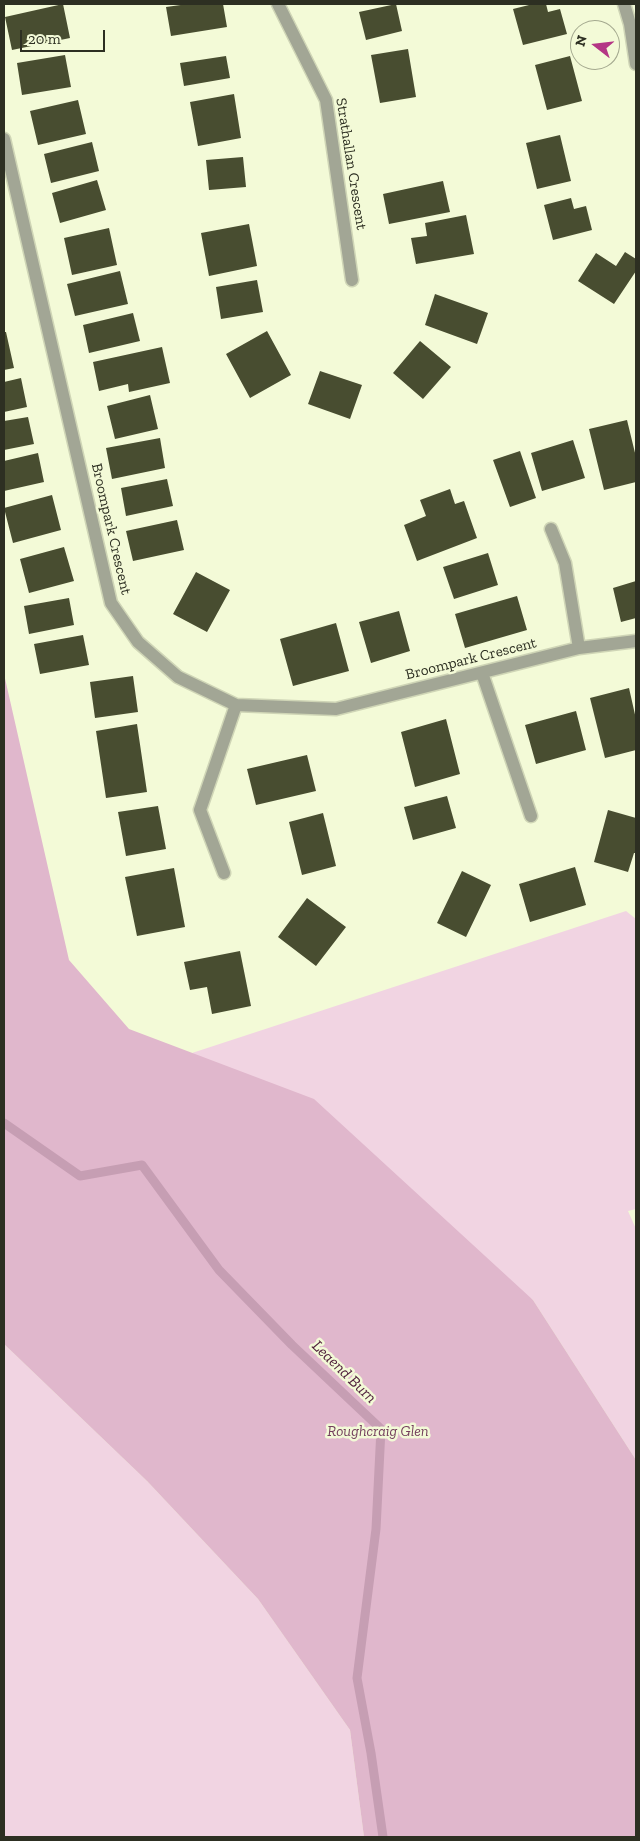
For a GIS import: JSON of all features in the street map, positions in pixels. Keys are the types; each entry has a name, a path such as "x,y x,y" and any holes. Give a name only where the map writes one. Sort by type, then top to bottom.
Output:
{"street":[{"name":"Strathallan Crescent","path":"278,4 326,100 352,280"},
{"path":"624,4 630,24 636,64"},
{"name":"Broompark Crescent","path":"4,139 111,604 138,642 178,677 236,705 336,710 579,648 636,640"},
{"path":"551,529 565,563 579,648"},
{"path":"482,673 531,816"},
{"path":"224,873 200,810 236,705"}],"shaded area":[{"path":"626,911 636,919 636,1209 628,1211 636,1229 636,1460 533,1300 192,1053"},
{"path":"4,1344 147,1481 258,1599 350,1730 364,1837 4,1837"}],"green space":[{"name":"Roughcraig Glen","path":"4,674 69,960 129,1029 314,1099 533,1300 636,1460 636,1837 364,1837 350,1730 258,1599 147,1481 4,1344"}],"building":[{"path":"63,4 70,38 12,50 5,17"},
{"path":"188,4 223,4 227,27 171,36 166,7"},
{"path":"396,4 402,31 366,40 359,12"},
{"path":"533,4 546,4 548,12 560,9 567,34 523,45 513,9"},
{"path":"408,49 416,97 380,103 371,55"},
{"path":"65,55 71,87 22,95 17,63"},
{"path":"226,56 230,78 184,86 180,63"},
{"path":"570,56 570,70 574,70 582,101 547,110 535,65"},
{"path":"234,94 241,138 198,146 190,102"},
{"path":"78,100 86,134 38,145 30,111"},
{"path":"560,135 571,181 537,189 526,143"},
{"path":"92,142 99,171 51,183 44,154"},
{"path":"243,157 246,187 209,190 206,160"},
{"path":"97,180 106,210 60,223 52,193"},
{"path":"443,181 450,212 389,224 383,194"},
{"path":"571,198 574,209 586,206 592,230 553,240 544,205"},
{"path":"466,215 474,254 416,264 411,238 427,236 425,223"},
{"path":"249,224 257,266 209,276 201,233"},
{"path":"109,228 117,265 72,275 64,238"},
{"path":"625,252 636,259 636,271 614,304 578,281 596,253 616,266"},
{"path":"120,271 128,304 75,316 67,284"},
{"path":"257,280 263,312 221,319 216,287"},
{"path":"435,294 488,313 477,344 425,325"},
{"path":"133,313 140,341 89,353 83,325"},
{"path":"267,331 291,375 250,398 226,354"},
{"path":"4,332 6,332 14,368 4,370"},
{"path":"420,341 451,367 423,399 393,373"},
{"path":"162,347 170,383 129,392 128,384 99,391 93,362"},
{"path":"320,371 362,385 350,419 308,404"},
{"path":"21,378 27,407 4,412 4,382"},
{"path":"150,395 158,429 115,439 107,406"},
{"path":"28,417 34,444 4,450 4,421"},
{"path":"627,420 636,457 636,482 604,490 589,429"},
{"path":"160,438 165,468 112,479 106,448"},
{"path":"573,440 585,478 542,491 531,453"},
{"path":"520,451 536,498 510,507 493,460"},
{"path":"38,453 44,482 4,491 4,461"},
{"path":"167,479 173,506 126,516 121,488"},
{"path":"450,489 455,504 464,501 477,538 417,561 404,525 426,516 420,500"},
{"path":"52,495 61,530 13,543 4,508"},
{"path":"177,520 184,550 133,561 126,531"},
{"path":"64,547 74,581 29,593 20,559"},
{"path":"488,553 498,585 454,599 443,567"},
{"path":"196,572 230,590 207,632 173,614"},
{"path":"636,581 636,618 621,622 613,588"},
{"path":"517,596 527,630 465,648 455,614"},
{"path":"69,598 74,625 29,634 24,606"},
{"path":"399,611 410,651 371,663 359,622"},
{"path":"336,623 349,671 293,686 280,639"},
{"path":"83,635 89,665 40,674 34,644"},
{"path":"133,676 138,712 95,718 90,682"},
{"path":"629,688 636,719 636,750 605,758 590,698"},
{"path":"576,711 586,750 536,764 525,725"},
{"path":"446,719 460,774 415,787 401,732"},
{"path":"137,724 147,792 106,798 96,731"},
{"path":"307,755 316,791 256,805 247,769"},
{"path":"447,796 456,828 413,840 404,807"},
{"path":"158,806 166,849 126,856 118,812"},
{"path":"608,810 636,818 636,853 634,853 628,872 594,862"},
{"path":"323,813 336,866 302,875 289,822"},
{"path":"575,867 586,905 530,922 519,884"},
{"path":"174,868 185,927 137,936 125,877"},
{"path":"462,871 491,885 466,937 437,923"},
{"path":"307,898 346,927 316,966 278,937"},
{"path":"240,951 251,1006 212,1014 207,987 190,990 184,962"}],"waterway":[{"name":"Leaend Burn","path":"4,1123 80,1176 142,1165 219,1270 292,1345 381,1429 376,1529 357,1678 371,1753 383,1837"}]}
